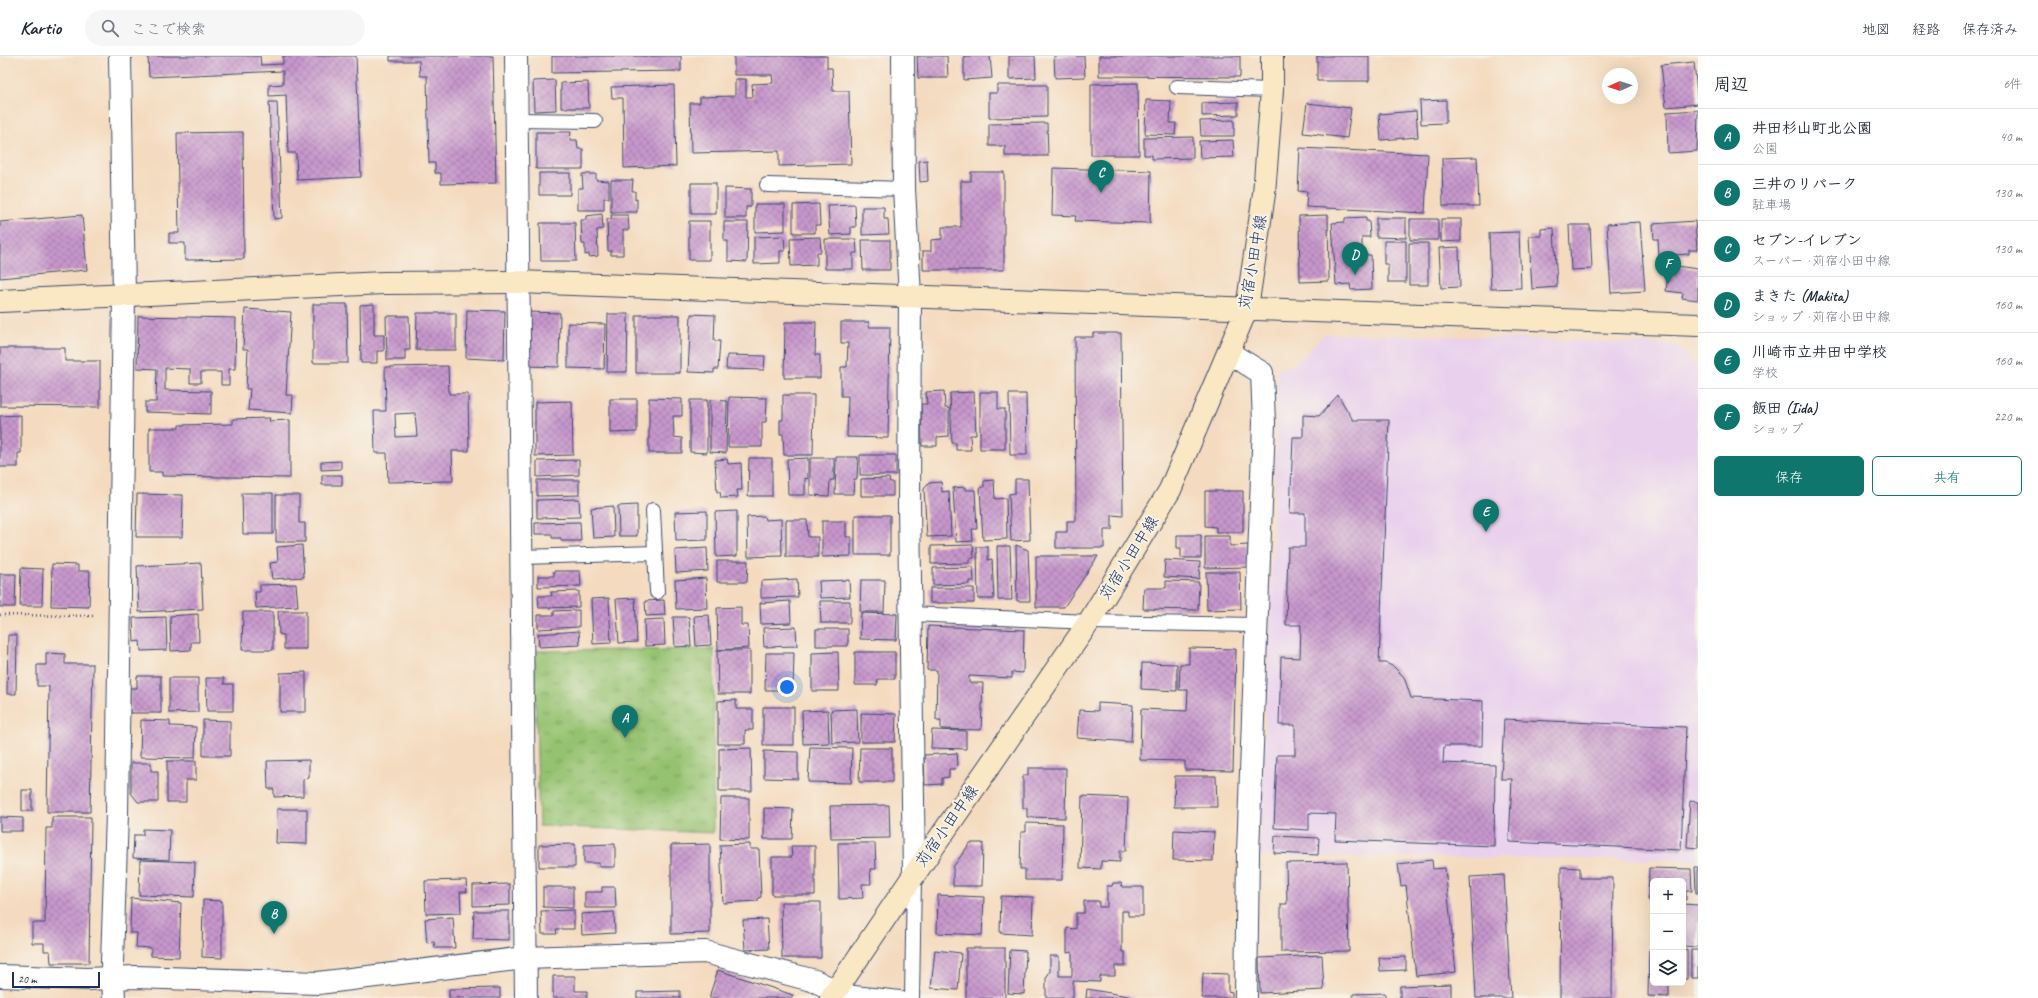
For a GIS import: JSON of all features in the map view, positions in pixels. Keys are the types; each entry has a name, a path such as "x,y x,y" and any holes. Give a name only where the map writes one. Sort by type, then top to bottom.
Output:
{"street":[{"path":"113,988 124,294 120,56"},
{"path":"516,56 526,998"},
{"path":"903,56 904,189 910,295 909,505 914,875"},
{"name":"苅宿小田中線","path":"834,995 914,875 1089,622 1170,490 1247,308 1264,194 1272,90 1272,56"},
{"path":"0,301 384,283 518,282 910,295 1698,325"},
{"path":"1229,353 1262,373 1264,423 1248,853 1246,998"},
{"path":"0,976 87,979 113,988 318,983 525,958 706,952 815,981 834,995"}],"lane":[{"path":"1177,87 1272,90"},
{"path":"516,120 595,121"},
{"path":"768,185 904,189"},
{"path":"653,510 657,592"},
{"path":"522,556 655,553"},
{"path":"911,614 1089,622 1256,625"},
{"path":"912,998 914,875"},
{"path":"834,995 900,998"}],"path":[{"path":"0,615 120,616"}],"shaded area":[{"path":"1324,334 1475,337 1677,345 1698,369 1698,860 1258,856 1270,628 1278,369 1290,366 1302,358"}],"green space":[{"path":"714,649 713,833 539,826 534,651"}],"building":[{"path":"148,56 260,56 261,65 283,64 283,56 356,56 361,177 297,180 296,153 288,153 286,95 269,96 269,85 283,84 283,71 149,77"},
{"path":"390,56 493,56 496,183 441,184 441,173 435,173 435,163 429,163 427,76 420,76 419,61 390,61"},
{"path":"552,56 681,56 681,71 552,73"},
{"path":"734,56 827,56 827,68 832,68 833,91 849,91 851,164 779,166 779,151 691,153 690,103 700,103 700,97 735,96 735,79 746,79 746,97 753,97 752,84 773,83 772,75 734,75"},
{"path":"917,56 947,56 948,78 918,78"},
{"path":"964,56 990,56 992,78 964,80"},
{"path":"1009,56 1035,56 1036,78 1009,79"},
{"path":"1054,56 1084,56 1085,77 1055,78"},
{"path":"1099,56 1240,56 1240,77 1099,76"},
{"path":"1317,56 1369,56 1369,81 1317,81"},
{"path":"1694,62 1698,104 1666,107 1661,65"},
{"path":"555,80 556,110 534,111 533,81"},
{"path":"588,82 589,108 561,108 561,83"},
{"path":"1138,83 1139,155 1091,155 1091,84"},
{"path":"674,85 676,166 624,168 623,98 612,98 611,87"},
{"path":"997,85 1047,85 1047,117 989,118 989,93 997,93"},
{"path":"1146,100 1171,101 1170,123 1176,123 1175,135 1145,134"},
{"path":"1446,100 1446,123 1421,124 1420,101"},
{"path":"269,102 277,102 282,218 274,219"},
{"path":"1238,102 1238,115 1202,116 1202,103"},
{"path":"1307,103 1351,108 1347,138 1303,133"},
{"path":"1698,110 1697,151 1668,153 1667,112"},
{"path":"1416,111 1418,137 1381,140 1379,114"},
{"path":"1234,120 1234,136 1201,136 1200,121"},
{"path":"1047,123 1048,156 1005,156 1005,146 989,146 989,124"},
{"path":"243,132 244,259 185,260 185,243 169,243 169,233 179,233 177,133"},
{"path":"536,132 571,132 570,140 577,140 578,149 583,149 583,169 536,169"},
{"path":"1193,137 1193,158 1152,159 1152,155 1144,155 1144,138"},
{"path":"1233,140 1234,157 1200,158 1199,141"},
{"path":"1300,148 1428,154 1425,213 1306,207 1307,192 1298,191"},
{"path":"1477,157 1479,206 1443,206 1442,158"},
{"path":"927,160 928,181 920,182 919,161"},
{"path":"1053,168 1151,171 1150,223 1075,221 1076,216 1052,215"},
{"path":"971,172 1004,172 1004,270 923,270 923,251 931,251 931,240 942,239 942,227 961,227 961,181 971,181"},
{"path":"539,173 570,173 570,195 539,195"},
{"path":"582,174 596,174 596,180 609,181 609,198 604,198 604,210 578,210 578,188 583,188"},
{"path":"611,180 633,180 632,191 635,191 635,200 637,199 637,212 611,212"},
{"path":"691,183 716,183 716,214 691,214"},
{"path":"725,188 751,189 751,207 746,207 746,218 725,218"},
{"path":"755,204 785,204 785,231 755,232"},
{"path":"819,204 820,225 815,225 815,233 793,233 793,205"},
{"path":"855,205 856,227 851,227 851,234 830,235 828,206"},
{"path":"862,207 884,207 884,219 888,219 889,234 862,235"},
{"path":"602,214 603,229 597,230 598,256 589,257 589,254 585,255 585,244 582,244 581,220 586,220 586,216"},
{"path":"82,215 87,270 0,278 0,222"},
{"path":"611,215 628,215 629,230 623,230 623,255 611,255 611,251 608,251 607,219 612,219"},
{"path":"1328,215 1329,281 1300,282 1299,216"},
{"path":"1366,217 1366,221 1369,221 1370,237 1362,237 1362,255 1371,255 1372,289 1351,290 1350,284 1336,285 1332,223 1345,222 1345,218"},
{"path":"1376,218 1406,218 1406,238 1376,237"},
{"path":"1410,219 1438,219 1438,240 1410,240"},
{"path":"1441,219 1461,219 1461,241 1441,242"},
{"path":"689,221 710,221 710,260 689,260"},
{"path":"1695,221 1697,250 1689,250 1689,254 1659,256 1658,239 1654,239 1653,224"},
{"path":"724,222 748,222 747,262 728,261 728,241 724,241"},
{"path":"1640,222 1645,291 1611,293 1607,224"},
{"path":"540,223 575,223 576,261 541,261"},
{"path":"1569,225 1590,225 1592,269 1571,270"},
{"path":"1554,228 1557,287 1532,289 1529,236 1541,236 1541,229"},
{"path":"1519,232 1521,288 1491,289 1489,233"},
{"path":"784,236 785,251 780,251 780,263 754,264 754,237"},
{"path":"820,237 821,252 817,252 817,265 791,266 790,238"},
{"path":"825,239 856,239 857,253 853,253 853,269 825,269"},
{"path":"862,240 890,240 890,270 863,270"},
{"path":"1384,241 1406,241 1406,282 1388,282 1388,264 1384,264"},
{"path":"1409,243 1428,243 1428,285 1409,285"},
{"path":"1459,247 1460,287 1441,288 1439,248"},
{"path":"1669,265 1698,269 1698,300 1682,298 1683,293 1666,291"},
{"path":"313,304 347,304 348,363 313,363"},
{"path":"374,304 374,335 384,335 384,351 377,351 377,363 361,363 360,305"},
{"path":"245,309 291,312 286,395 293,395 292,413 248,410 250,389 246,389 248,349 243,349"},
{"path":"467,310 505,311 504,360 466,358"},
{"path":"528,312 560,313 559,367 527,366"},
{"path":"417,313 456,313 456,350 416,350"},
{"path":"608,314 628,314 627,372 607,372"},
{"path":"691,314 715,315 714,341 720,341 718,369 714,369 714,373 688,372"},
{"path":"636,315 680,315 680,373 636,373"},
{"path":"138,316 236,318 235,369 229,369 229,385 221,385 221,372 201,372 201,383 190,383 190,369 165,368 165,390 211,391 211,414 145,412 145,402 156,402 157,369 137,368"},
{"path":"386,316 409,316 410,350 405,350 405,360 387,360"},
{"path":"785,322 816,322 815,355 820,355 820,378 784,378"},
{"path":"841,322 869,322 869,327 890,327 888,438 847,437 848,396 841,396 841,367 847,367 848,343 841,343"},
{"path":"568,323 605,324 604,369 568,368"},
{"path":"1093,333 1121,333 1123,516 1112,515 1112,530 1104,530 1104,548 1056,548 1056,532 1067,532 1067,521 1076,521 1075,337 1093,337"},
{"path":"0,348 65,348 65,361 100,361 100,407 0,406"},
{"path":"727,355 765,356 764,370 726,369"},
{"path":"448,366 449,394 468,394 469,451 452,451 453,481 388,482 387,453 375,453 374,411 386,411 385,367","holes":["415,413 417,436 396,437 395,414"]},
{"path":"944,391 945,408 949,408 949,436 937,437 937,446 922,446 921,404 927,404 926,392"},
{"path":"974,392 976,435 970,435 971,450 956,450 956,443 952,443 950,393"},
{"path":"980,392 998,392 998,409 1005,409 1005,449 980,449"},
{"path":"1009,394 1026,394 1027,455 1010,455"},
{"path":"783,395 814,395 813,455 784,455 783,434 780,434 780,420 783,420"},
{"path":"1338,395 1353,420 1389,420 1379,663 1386,663 1394,667 1404,677 1411,698 1483,701 1482,746 1444,746 1443,763 1495,765 1494,846 1335,840 1336,814 1309,813 1309,830 1274,828 1277,755 1295,755 1295,725 1279,725 1281,657 1300,658 1301,625 1286,625 1288,547 1305,547 1305,513 1290,513 1293,437 1303,437 1303,415 1319,416"},
{"path":"729,397 767,398 766,422 762,422 762,447 728,447"},
{"path":"649,398 682,399 682,416 673,416 674,437 682,438 682,453 649,453"},
{"path":"610,399 637,399 637,432 610,433"},
{"path":"690,400 707,400 707,453 690,452"},
{"path":"710,400 727,401 726,453 710,452"},
{"path":"572,401 573,455 535,456 535,402"},
{"path":"21,415 21,453 18,453 18,467 0,467 0,416"},
{"path":"270,418 269,421 290,420 290,478 162,476 162,472 149,472 149,428 179,428 179,425 233,424 233,419"},
{"path":"860,455 896,455 896,475 860,475"},
{"path":"836,457 858,457 857,479 854,479 853,494 835,494"},
{"path":"749,458 772,458 772,496 748,496"},
{"path":"808,458 808,479 805,478 805,495 788,495 787,459"},
{"path":"810,458 834,458 834,480 830,480 829,496 810,495"},
{"path":"727,459 728,464 741,463 742,490 737,490 738,497 721,498 720,492 717,492 715,460"},
{"path":"579,460 579,475 537,477 537,461"},
{"path":"341,461 341,469 321,470 321,462"},
{"path":"322,475 342,475 342,485 322,485"},
{"path":"889,478 890,482 893,482 893,496 861,496 861,479"},
{"path":"1015,479 1028,479 1030,540 1011,541 1009,494 1015,493"},
{"path":"537,480 579,480 579,495 537,496"},
{"path":"994,480 995,499 1006,498 1007,539 983,540 980,488 984,487 984,481"},
{"path":"941,482 942,492 949,491 951,536 927,537 924,489 929,483"},
{"path":"965,487 965,490 975,490 977,529 972,529 973,541 956,542 953,488"},
{"path":"1205,491 1243,491 1243,532 1216,532 1216,527 1205,526"},
{"path":"242,493 273,493 273,534 243,534"},
{"path":"137,494 183,495 182,537 136,537"},
{"path":"276,495 299,495 299,523 305,523 305,542 276,542"},
{"path":"579,499 580,517 537,518 537,500"},
{"path":"637,505 637,536 619,536 618,506"},
{"path":"613,506 614,537 593,538 591,508"},
{"path":"707,511 707,540 676,541 675,512"},
{"path":"737,511 737,556 716,557 715,512"},
{"path":"855,515 890,515 890,555 855,555"},
{"path":"764,516 765,520 781,519 782,556 748,557 747,517"},
{"path":"786,520 807,520 808,537 818,537 818,557 786,557"},
{"path":"822,521 846,521 846,537 851,537 851,556 822,557"},
{"path":"580,522 581,541 561,541 561,538 552,538 552,534 535,534 535,523"},
{"path":"1177,535 1201,535 1201,558 1181,558 1181,548 1177,548"},
{"path":"1205,536 1230,536 1230,546 1248,545 1248,567 1205,568"},
{"path":"302,545 304,577 272,579 270,563 278,562 277,547"},
{"path":"973,545 974,558 969,559 969,563 931,564 931,546"},
{"path":"1016,545 1028,550 1030,601 1017,601"},
{"path":"997,546 1010,546 1012,600 998,600"},
{"path":"977,547 988,547 988,560 992,559 994,599 978,599"},
{"path":"707,548 708,571 676,573 675,550"},
{"path":"1036,556 1098,556 1064,607 1036,607"},
{"path":"1165,560 1200,562 1199,579 1164,577"},
{"path":"717,561 748,561 747,582 717,582"},
{"path":"201,563 203,609 139,612 137,566"},
{"path":"52,564 78,565 78,571 90,571 89,607 51,606"},
{"path":"973,567 974,581 969,581 969,584 933,585 933,568"},
{"path":"21,568 43,569 42,606 20,606"},
{"path":"554,571 580,571 581,586 538,587 538,576 554,576"},
{"path":"1206,572 1240,572 1241,609 1207,610"},
{"path":"0,574 16,574 15,607 0,607"},
{"path":"706,578 707,608 676,609 675,580"},
{"path":"797,579 798,597 761,598 761,581"},
{"path":"849,580 850,597 820,598 819,581"},
{"path":"861,580 885,580 884,612 860,612"},
{"path":"1166,581 1199,582 1198,610 1143,609 1144,588 1166,588"},
{"path":"296,584 298,606 256,608 255,592 260,592 260,585"},
{"path":"930,588 974,588 974,603 930,603"},
{"path":"579,591 579,607 539,608 538,596 552,596 551,592"},
{"path":"609,598 611,643 593,644 591,599"},
{"path":"635,598 637,642 619,643 616,599"},
{"path":"664,600 665,615 646,616 645,601"},
{"path":"790,601 791,623 761,624 760,603"},
{"path":"820,601 850,601 850,623 821,623"},
{"path":"741,607 741,625 748,625 749,648 718,650 717,608"},
{"path":"579,610 579,627 538,629 538,615 554,615 554,611"},
{"path":"278,611 306,611 306,649 284,649 284,635 279,634"},
{"path":"243,612 273,612 273,650 242,650"},
{"path":"861,613 897,614 896,640 860,639"},
{"path":"198,614 199,642 191,642 191,650 171,651 170,616"},
{"path":"709,615 711,645 696,646 694,616"},
{"path":"166,617 167,650 141,651 140,641 134,642 133,618"},
{"path":"673,617 689,617 691,646 675,647"},
{"path":"664,619 665,645 645,646 644,620"},
{"path":"928,626 1024,630 1023,673 1012,672 1012,678 969,676 969,683 983,683 981,730 941,729 941,720 936,720 937,670 927,670"},
{"path":"796,627 797,646 764,647 763,628"},
{"path":"816,629 848,629 848,646 816,646"},
{"path":"579,631 580,645 539,647 538,634"},
{"path":"8,635 17,635 16,694 7,694"},
{"path":"1189,648 1236,649 1233,771 1185,770 1185,761 1140,760 1141,709 1187,711 1188,690 1179,690 1180,664 1189,664"},
{"path":"717,650 750,650 750,694 718,694"},
{"path":"838,652 839,691 812,691 812,653"},
{"path":"855,652 895,652 895,679 878,679 877,685 855,685"},
{"path":"46,653 65,654 65,664 93,664 90,812 47,812 49,686 37,686 37,665 46,665"},
{"path":"766,653 794,653 793,690 765,690"},
{"path":"1142,663 1177,664 1177,691 1141,689"},
{"path":"306,672 306,712 280,712 280,673"},
{"path":"137,676 161,676 161,713 130,713 130,688 137,688"},
{"path":"169,678 198,678 198,712 169,713"},
{"path":"206,678 224,678 224,684 233,684 233,711 207,711"},
{"path":"736,700 736,709 753,709 753,730 745,730 745,744 718,744 718,701"},
{"path":"1098,703 1133,705 1131,742 1077,738 1079,710 1098,711"},
{"path":"763,707 794,707 794,745 763,745"},
{"path":"857,709 858,742 832,743 831,710"},
{"path":"828,710 829,743 803,744 802,711"},
{"path":"861,713 896,714 895,742 861,742"},
{"path":"1504,719 1686,727 1681,850 1509,842 1512,779 1501,779"},
{"path":"141,720 170,721 170,726 196,727 195,758 140,757"},
{"path":"203,720 230,721 230,756 203,756"},
{"path":"932,730 966,731 966,749 931,748"},
{"path":"810,747 852,748 851,783 808,782"},
{"path":"751,748 752,791 719,791 719,749"},
{"path":"860,748 892,748 892,782 859,782"},
{"path":"764,751 798,752 798,779 764,778"},
{"path":"957,753 958,765 954,769 949,769 949,777 942,778 942,784 925,785 924,755"},
{"path":"309,760 309,778 303,779 303,796 274,797 274,789 268,789 267,761"},
{"path":"167,761 196,761 196,780 186,780 186,802 167,802"},
{"path":"131,763 151,763 151,771 158,771 158,802 138,802 131,793"},
{"path":"1028,768 1066,768 1065,818 1027,817 1027,808 1023,808 1023,775 1028,775"},
{"path":"1175,776 1216,776 1217,807 1174,807"},
{"path":"22,790 32,790 32,811 22,811"},
{"path":"1082,796 1128,798 1126,851 1120,850 1120,862 1101,861 1101,869 1080,868"},
{"path":"721,798 749,798 749,840 720,839"},
{"path":"1690,801 1698,802 1698,848 1687,847"},
{"path":"889,805 890,838 831,839 830,806"},
{"path":"764,808 793,809 792,839 764,839"},
{"path":"277,809 307,809 307,844 276,843"},
{"path":"0,817 23,818 23,831 0,831"},
{"path":"52,817 91,817 89,963 51,963 50,951 44,951 44,943 32,943 32,923 45,923 46,828 52,828"},
{"path":"1026,823 1063,824 1062,880 1025,880 1025,869 1020,869 1021,832 1026,832"},
{"path":"143,829 170,830 169,860 133,858 134,835 143,835"},
{"path":"1174,830 1214,832 1213,861 1173,860"},
{"path":"1275,836 1319,838 1318,855 1274,853"},
{"path":"838,843 875,843 876,869 870,869 871,884 862,884 863,898 839,899"},
{"path":"970,843 983,843 982,886 953,886 953,867"},
{"path":"575,844 575,867 539,867 539,845"},
{"path":"615,844 615,867 599,867 599,863 584,863 584,845"},
{"path":"710,844 710,933 671,934 671,845"},
{"path":"750,844 750,849 759,849 761,897 758,898 758,901 723,903 720,845"},
{"path":"791,846 815,846 815,895 772,895 772,857 792,857"},
{"path":"140,860 195,862 194,897 139,895"},
{"path":"1432,860 1433,869 1445,868 1456,972 1416,976 1406,885 1401,886 1398,864"},
{"path":"1347,862 1349,951 1281,952 1281,904 1287,904 1286,863"},
{"path":"1561,867 1580,868 1580,878 1613,878 1612,998 1560,998"},
{"path":"1695,867 1698,867 1698,893 1696,893"},
{"path":"1649,868 1691,869 1692,891 1686,891 1686,878 1650,878 1650,900 1648,900"},
{"path":"1504,875 1511,998 1476,998 1470,877"},
{"path":"466,880 467,892 460,892 461,913 426,914 425,881"},
{"path":"1113,883 1121,883 1122,887 1143,887 1143,916 1128,916 1128,911 1122,911 1122,952 1125,952 1125,966 1115,966 1115,976 1100,976 1100,982 1073,981 1073,998 1046,998 1046,978 1050,971 1050,956 1059,956 1059,976 1072,976 1072,952 1067,953 1067,928 1076,929 1076,913 1084,913 1084,901 1099,901 1099,907 1107,907 1107,886 1112,886"},
{"path":"510,884 510,905 473,906 473,885"},
{"path":"543,887 573,887 573,908 543,907"},
{"path":"602,887 615,887 616,908 585,908 585,892 602,892"},
{"path":"938,895 984,897 982,935 937,933"},
{"path":"1001,896 1033,897 1032,935 1000,933"},
{"path":"131,898 181,903 179,957 151,956 151,948 136,947 137,933 130,933"},
{"path":"203,900 222,901 222,958 202,957"},
{"path":"781,902 821,902 821,958 782,958"},
{"path":"1686,904 1698,905 1698,947 1686,946"},
{"path":"574,910 574,929 556,929 557,934 542,934 541,911"},
{"path":"474,911 509,911 509,940 473,939"},
{"path":"614,912 615,933 582,935 581,914"},
{"path":"453,917 455,948 435,948 434,942 427,943 425,919"},
{"path":"767,919 769,949 745,950 743,920"},
{"path":"966,948 1005,948 1005,998 966,998"},
{"path":"1687,949 1687,979 1686,979"},
{"path":"935,950 961,953 958,990 931,988"},
{"path":"1010,950 1026,951 1024,994 1008,993"},
{"path":"1650,950 1650,986 1669,986 1669,997 1648,996"},
{"path":"1691,950 1698,950 1698,978 1691,978"},
{"path":"1322,955 1324,990 1260,993 1259,958"},
{"path":"1406,957 1406,970 1380,971 1379,958"},
{"path":"718,970 793,995 791,998 710,998"},
{"path":"1203,973 1228,974 1228,991 1232,992 1232,998 1202,998"},
{"path":"553,976 575,976 575,991 587,991 587,998 553,998"},
{"path":"1451,984 1451,998 1400,998 1400,986"},
{"path":"500,988 500,998 449,998 449,989"},
{"path":"1087,989 1133,997 1133,998 1086,998"},
{"path":"680,991 680,998 637,998 637,992"},
{"path":"1385,993 1385,998 1353,998 1353,994"}],"place":[{"name":"セブン-イレブン","path":"1101,193"},
{"name":"まきた (Makita)","path":"1355,275"},
{"name":"飯田 (Iida)","path":"1668,284"},
{"name":"川崎市立井田中学校","path":"1486,532"},
{"name":"井田杉山町北公園","path":"625,738"},
{"name":"三井のリパーク","path":"274,934"}]}
